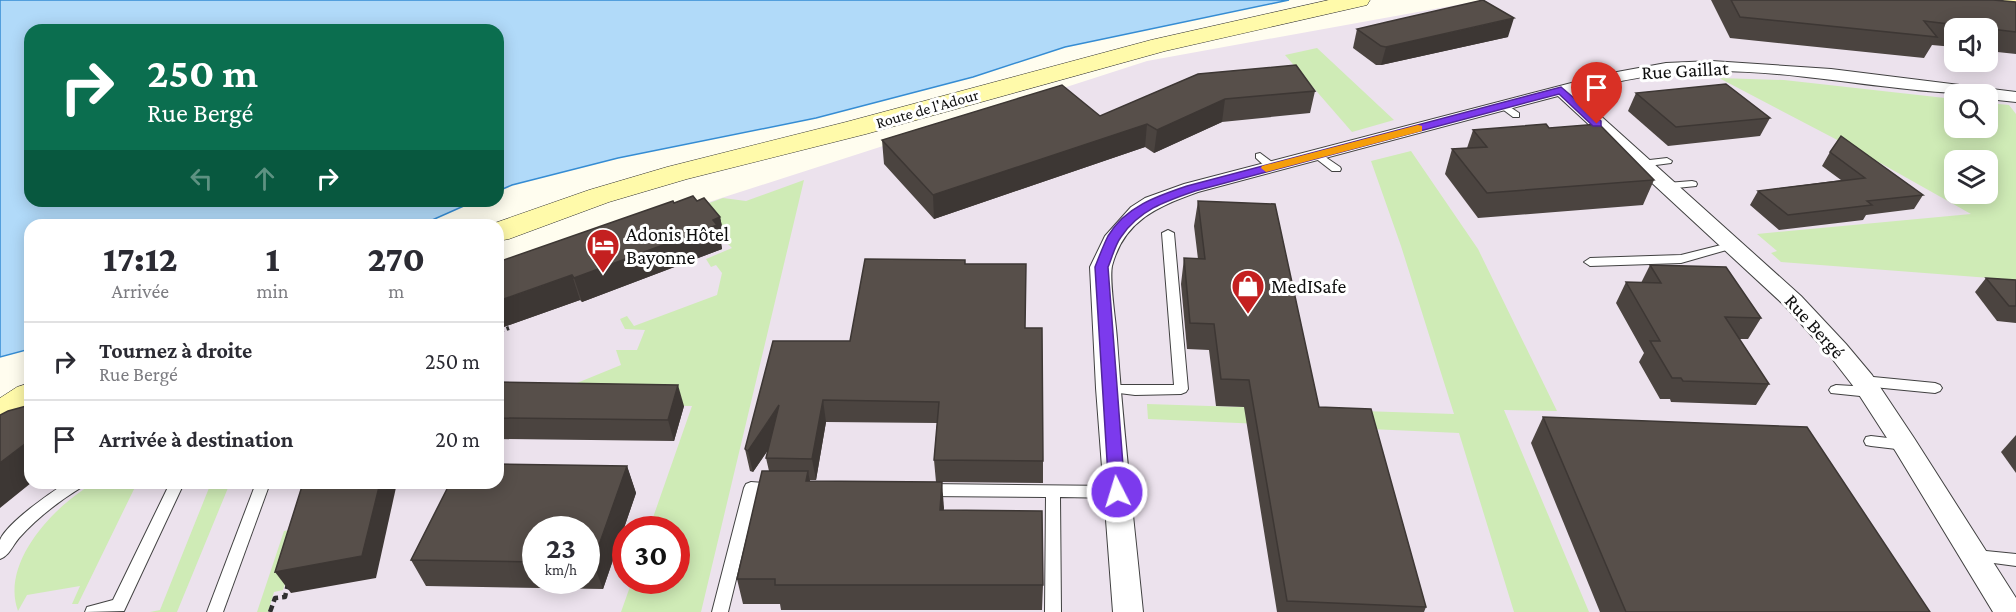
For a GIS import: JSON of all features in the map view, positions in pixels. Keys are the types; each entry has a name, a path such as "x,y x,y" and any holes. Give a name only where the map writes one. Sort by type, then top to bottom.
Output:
{"main road":[{"name":"Route de l'Adour","path":"504,230 599,196 677,173 856,128 1160,45 1359,0"},
{"path":"0,406 24,396"},
{"path":"0,416 24,398"}],"street":[{"name":"Rue Gaillat","path":"1128,612 1108,388 1101,267 1114,236 1138,212 1152,202 1266,162 1318,155 1510,111 1561,90 1623,74 1703,66 1750,67 1846,76 2016,97"},
{"name":"Rue Bergé","path":"1561,90 1793,301 1866,387 1905,445 2009,612"}],"lane":[{"path":"1318,155 1336,169"},
{"path":"1641,164 1666,161"},
{"path":"1667,186 1692,184"},
{"path":"1108,388 1181,389 1168,233"},
{"path":"1590,262 1681,259 1732,244"},
{"path":"1693,256 1708,268"},
{"path":"1836,390 1866,387 1935,388"},
{"path":"1871,441 1905,445"},
{"path":"720,612 751,488 786,488"},
{"path":"0,553 21,526 69,489"},
{"path":"93,612 118,606 174,489"},
{"path":"215,612 260,489"},
{"path":"914,489 1117,492"},
{"path":"1053,491 1053,612"},
{"path":"1975,556 2016,560"}],"path":[{"path":"504,330 509,328"},
{"path":"270,612 275,598 285,597 292,574"}],"shaded area":[{"path":"1484,0 1892,0 2016,13 2016,612 0,612 0,408 24,468 24,489 504,489 504,268 1147,61"}],"green space":[{"path":"1317,48 1394,120 1352,132 1285,55"},
{"path":"1719,78 1784,80 1944,98 1944,138 1998,138 1998,104 2009,105 2016,114 2016,280 1781,262 1771,253 1777,251 1757,234 1971,214 1953,204 1998,204 1998,150 1944,150 1944,199"},
{"path":"1411,151 1478,249 1557,411 1504,410 1589,612 1514,612 1459,433 1148,419 1147,404 1454,414 1401,246 1371,161"},
{"path":"804,180 701,612 621,612 627,594 690,594 690,516 654,516 692,406 504,403 528,403 621,365 616,350 637,350 645,330 625,329 620,319 627,316 634,326 717,295 722,273 716,265 711,267 706,259 732,248 725,241 572,253 723,198 746,201"},
{"path":"85,489 134,489 78,604 72,604 80,586 27,595 18,611 14,592 17,573 24,555 48,520"},
{"path":"209,489 228,489 177,612 150,612 160,610"},
{"path":"303,528 283,590 274,592 268,612 257,612 284,531"}],"water":[{"path":"0,0 1289,0 1065,47 973,77 816,118 618,158 504,188 504,24 24,24 24,207 462,207 434,219 24,219 24,351 0,357"}],"building":[{"path":"1483,0 1514,18 1386,47 1357,29 1387,22"},
{"path":"1731,0 1993,0 2016,2 2016,32 1998,30 1998,18 1944,18 1944,23 1924,21 1937,37 1740,17"},
{"path":"1296,65 1315,91 1225,99 1157,130 1147,124 933,195 882,140 1062,85 1100,116 1198,74"},
{"path":"1726,84 1770,118 1676,127 1636,93"},
{"path":"1546,124 1549,128 1599,124 1654,180 1487,193 1452,149 1487,147 1473,130"},
{"path":"1841,136 1923,195 1867,201 1872,205 1788,215 1758,191 1865,178 1830,152"},
{"path":"693,196 697,201 704,198 720,217 713,220 717,225 574,278 572,275 504,299 504,260 673,201 674,203"},
{"path":"1198,201 1275,204 1319,407 1371,409 1426,607 1287,601 1249,380 1221,379 1214,324 1190,323 1184,258 1205,259"},
{"path":"865,259 965,260 965,264 1026,264 1025,328 1042,328 1043,461 934,460 939,402 823,400 812,459 766,458 779,405 748,451 745,449 773,341 850,341"},
{"path":"1650,265 1726,267 1761,318 1725,317 1769,384 1683,381 1681,378 1672,378 1650,341 1660,341 1626,282 1661,283"},
{"path":"1986,278 2016,280 2016,306 2009,306"},
{"path":"504,382 678,385 668,420 504,418"},
{"path":"24,407 24,445 0,463 0,415"},
{"path":"1543,417 1807,427 1930,612 1626,612"},
{"path":"504,464 627,466 600,542 600,516 522,516 522,562 411,560 447,489 504,489"},
{"path":"762,471 808,471 806,481 942,482 940,510 1042,511 1043,585 775,585 775,579 737,579"},
{"path":"301,489 379,489 362,556 275,572"}],"slow traffic":[{"path":"1266,168 1418,129"}],"place":[{"name":"Adonis Hôtel Bayonne","path":"603,274"},
{"name":"MedISafe","path":"1248,315"}],"route":[{"path":"1117,492 1101,267 1114,236 1138,212 1152,202 1191,188 1561,90 1597,124"}]}
